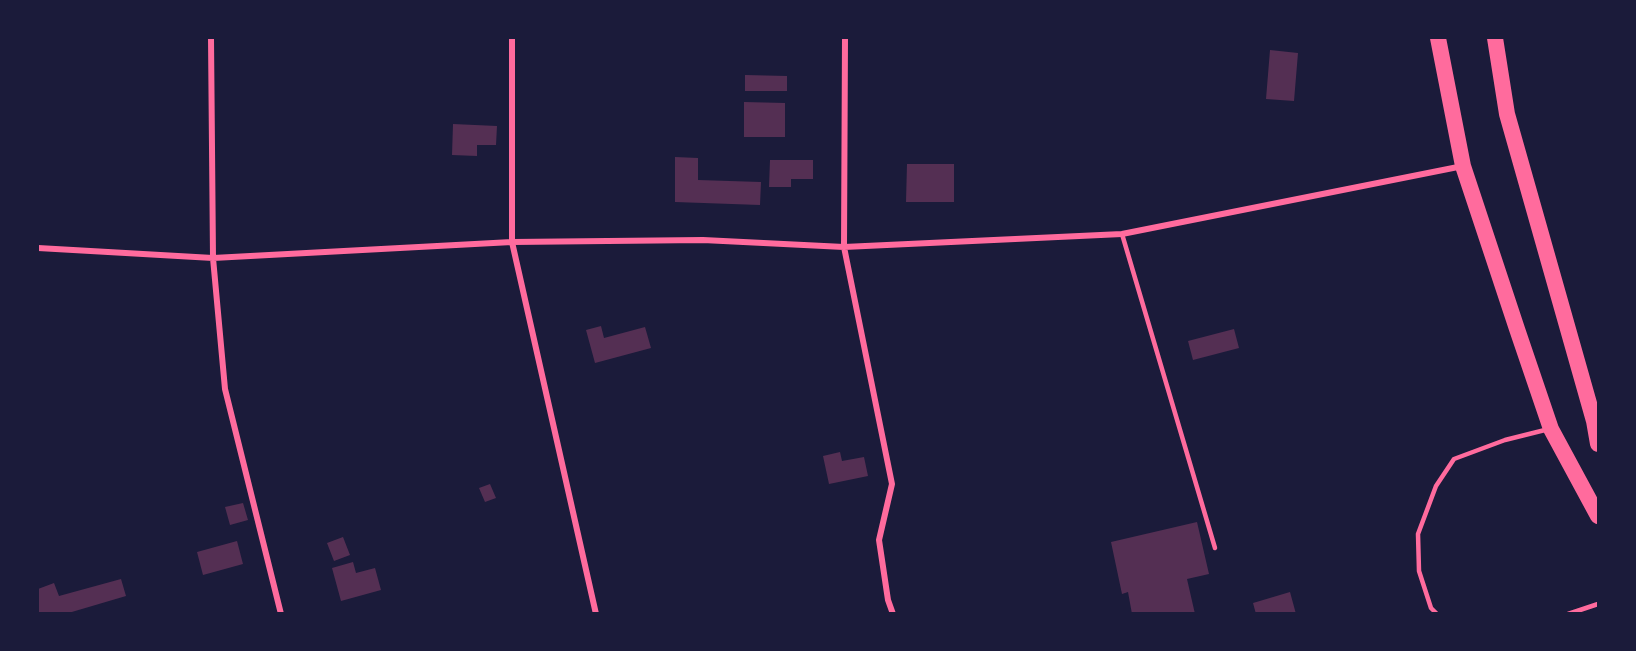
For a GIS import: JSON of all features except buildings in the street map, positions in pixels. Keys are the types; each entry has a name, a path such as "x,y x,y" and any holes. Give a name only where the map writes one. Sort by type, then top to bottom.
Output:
{"highway":[{"path":"1438,38 1463,166 1551,429 1599,516"},
{"path":"1495,38 1507,114 1596,419 1599,444"}],"street":[{"path":"211,38 213,258 225,389 281,614"},
{"path":"512,38 512,242 596,614"},
{"path":"844,38 844,246 892,484 879,540 888,600 893,614"},
{"path":"38,248 213,258 512,242 703,240 844,246 1122,234 1463,166"}],"lane":[{"path":"1122,234 1215,549"},
{"path":"1437,614 1431,608 1419,571 1418,534 1436,486 1455,459 1505,440 1551,429"},
{"path":"1568,614 1599,604"}]}
